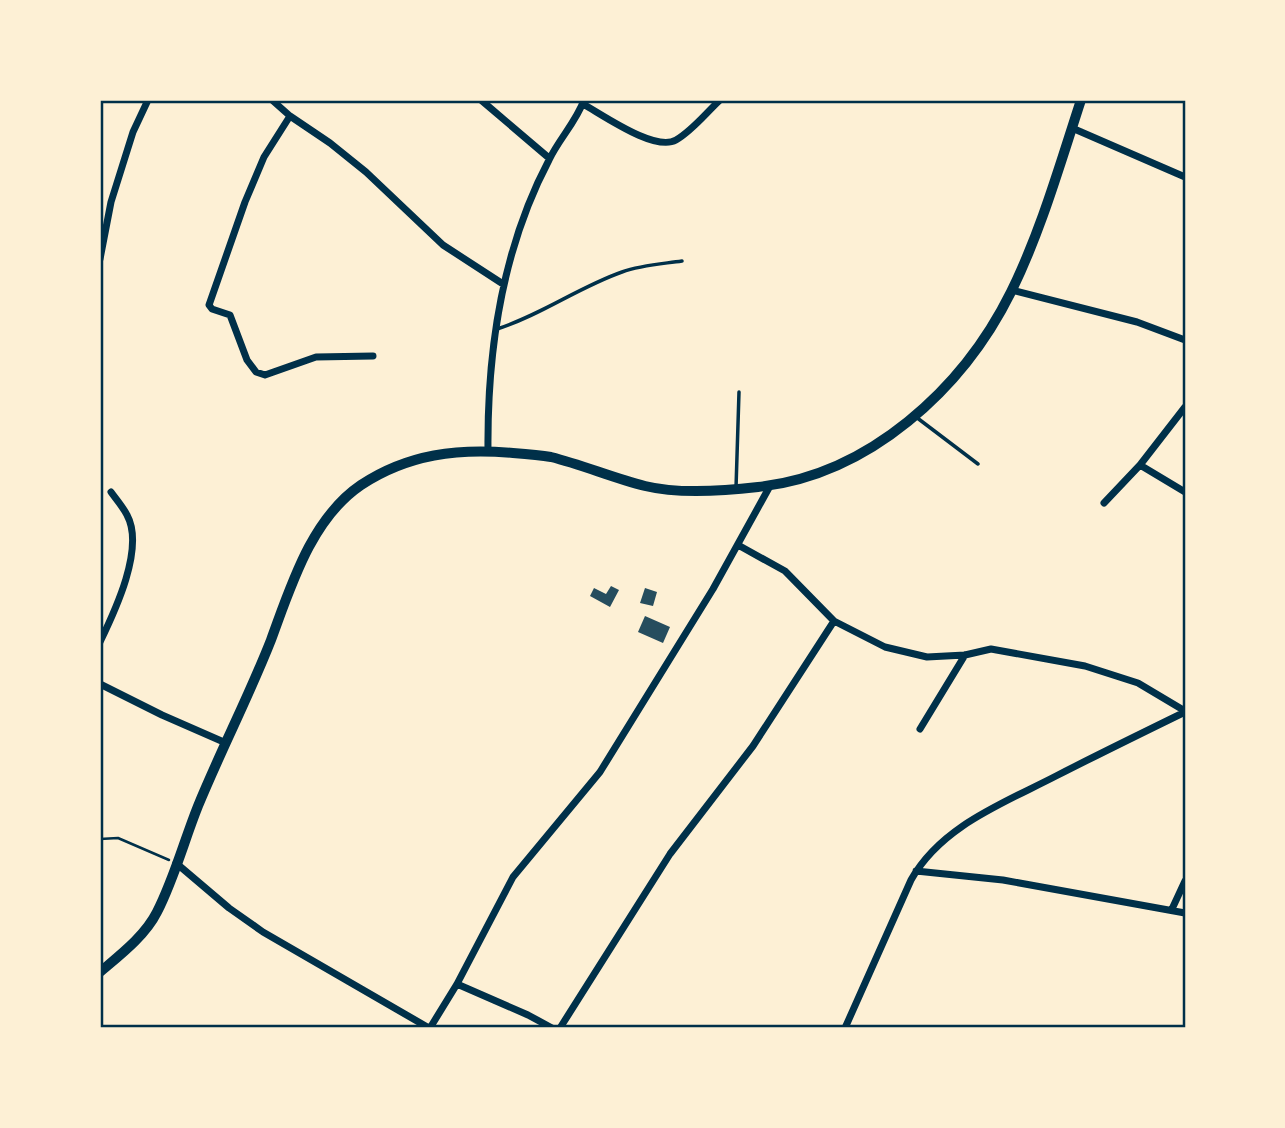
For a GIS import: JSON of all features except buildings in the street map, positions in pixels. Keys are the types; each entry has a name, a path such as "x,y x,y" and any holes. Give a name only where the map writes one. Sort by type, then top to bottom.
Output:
{"main road":[{"path":"100,972 138,937 156,914 312,542 338,505 360,486 394,467 434,455 467,450 547,457 649,487 696,491 770,486 807,478 840,464 880,442 916,416 962,368 993,324 1012,290 1036,232 1081,100"}],"street":[{"path":"100,259 103,228 133,132 147,102 137,100"},
{"path":"272,100 366,172 443,245 503,285"},
{"path":"481,100 549,158"},
{"path":"488,451 495,330 503,285 516,237 549,158 565,136 583,102 650,140 667,144 677,140 720,100"},
{"path":"290,116 264,157 245,202 209,305 212,309 230,315 247,360 256,372 265,375 316,357 373,356"},
{"path":"1072,128 1185,177"},
{"path":"1012,290 1138,322 1185,340"},
{"path":"1104,503 1140,465 1185,407"},
{"path":"1140,465 1185,492"},
{"path":"176,863 229,908 263,932 429,1028 457,984 513,877 600,772 738,545 770,486"},
{"path":"100,642 115,610 132,550 128,516 111,492"},
{"path":"738,545 785,571 834,621 885,647 927,657 965,655 991,649 1085,666 1138,683 1185,711"},
{"path":"560,1028 670,854 753,746 834,621"},
{"path":"920,729 965,655"},
{"path":"100,684 226,743"},
{"path":"845,1028 897,905 916,871 940,844 982,811 1185,711"},
{"path":"916,871 1003,880 1185,913"},
{"path":"1172,909 1185,881"},
{"path":"457,984 552,1028"}],"lane":[{"path":"495,330 521,322 618,273 638,267 682,261"},
{"path":"736,490 739,392"},
{"path":"916,416 978,464"}],"path":[{"path":"100,839 118,838 176,863"}]}
